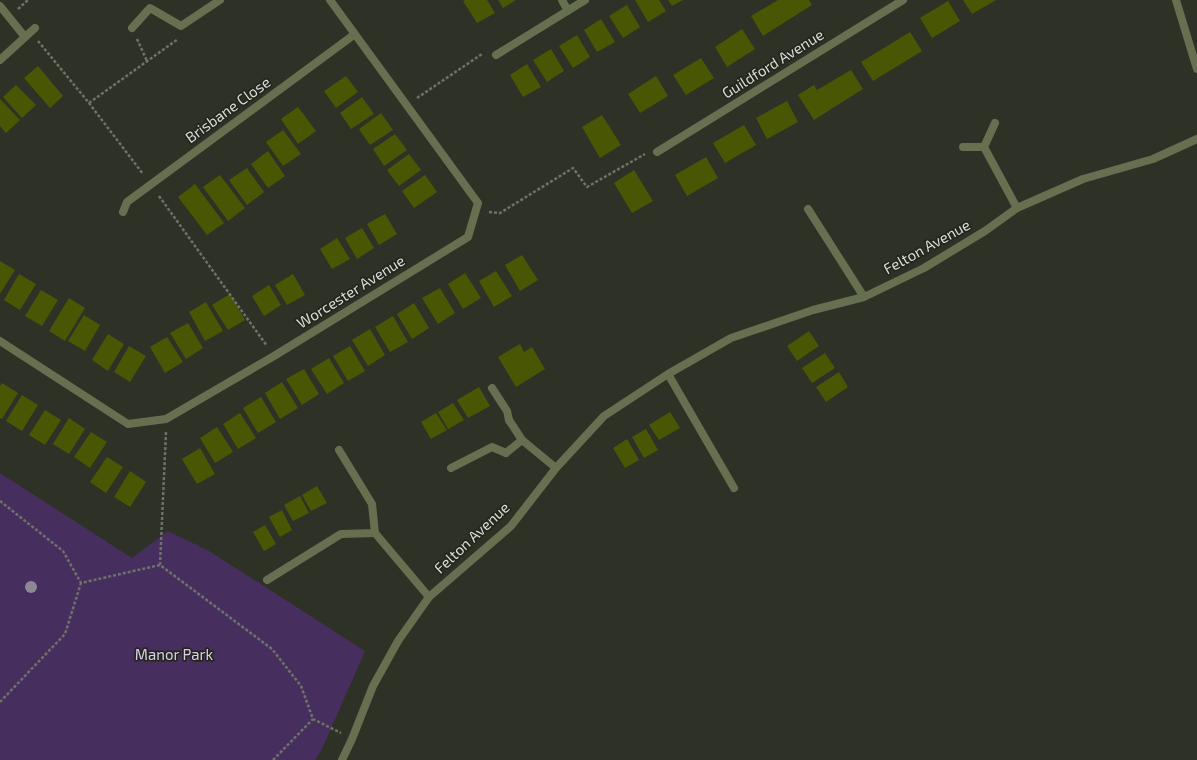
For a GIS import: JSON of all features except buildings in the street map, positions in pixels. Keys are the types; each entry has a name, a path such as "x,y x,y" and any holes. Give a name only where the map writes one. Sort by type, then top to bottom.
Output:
{"street":[{"path":"132,28 150,8 181,26 220,0"},
{"path":"330,0 478,203 476,209"},
{"path":"562,0 568,11"},
{"path":"496,55 585,0"},
{"name":"Guildford Avenue","path":"657,152 903,0"},
{"path":"1176,0 1197,69"},
{"path":"0,6 25,37"},
{"path":"0,60 35,28"},
{"name":"Brisbane Close","path":"123,212 128,202 355,34"},
{"path":"984,147 995,123"},
{"name":"Felton Avenue","path":"342,760 373,686 398,641 429,597 511,526 556,468 604,416 668,374 731,338 813,310 864,297 924,268 985,231 1018,208 1083,179 1153,159 1197,139"},
{"path":"963,146 984,147"},
{"path":"984,147 1018,208"},
{"name":"Worcester Avenue","path":"0,341 128,424 166,419 274,356 468,237 476,209"},
{"path":"808,209 864,297"},
{"path":"668,374 734,488"},
{"path":"492,388 507,411 509,420 522,440 556,468"},
{"path":"451,468 492,447 506,453 522,440"},
{"path":"339,450 372,504 375,533 429,597"},
{"path":"267,580 340,534 375,533"}],"path":[{"path":"89,103 183,36 181,26"},
{"path":"132,28 147,61"},
{"path":"406,105 491,49 496,55"},
{"path":"476,209 500,213 573,168 587,187 646,154 657,152"},
{"path":"160,565 166,419"},
{"path":"0,501 63,551 81,583 65,634 0,702"},
{"path":"81,583 160,565 272,649 301,686 313,719 352,739"},
{"path":"273,760 313,719"}],"green space":[{"name":"Manor Park","path":"0,473 132,558 168,531 209,551 365,651 321,751 315,760 0,760"}]}
